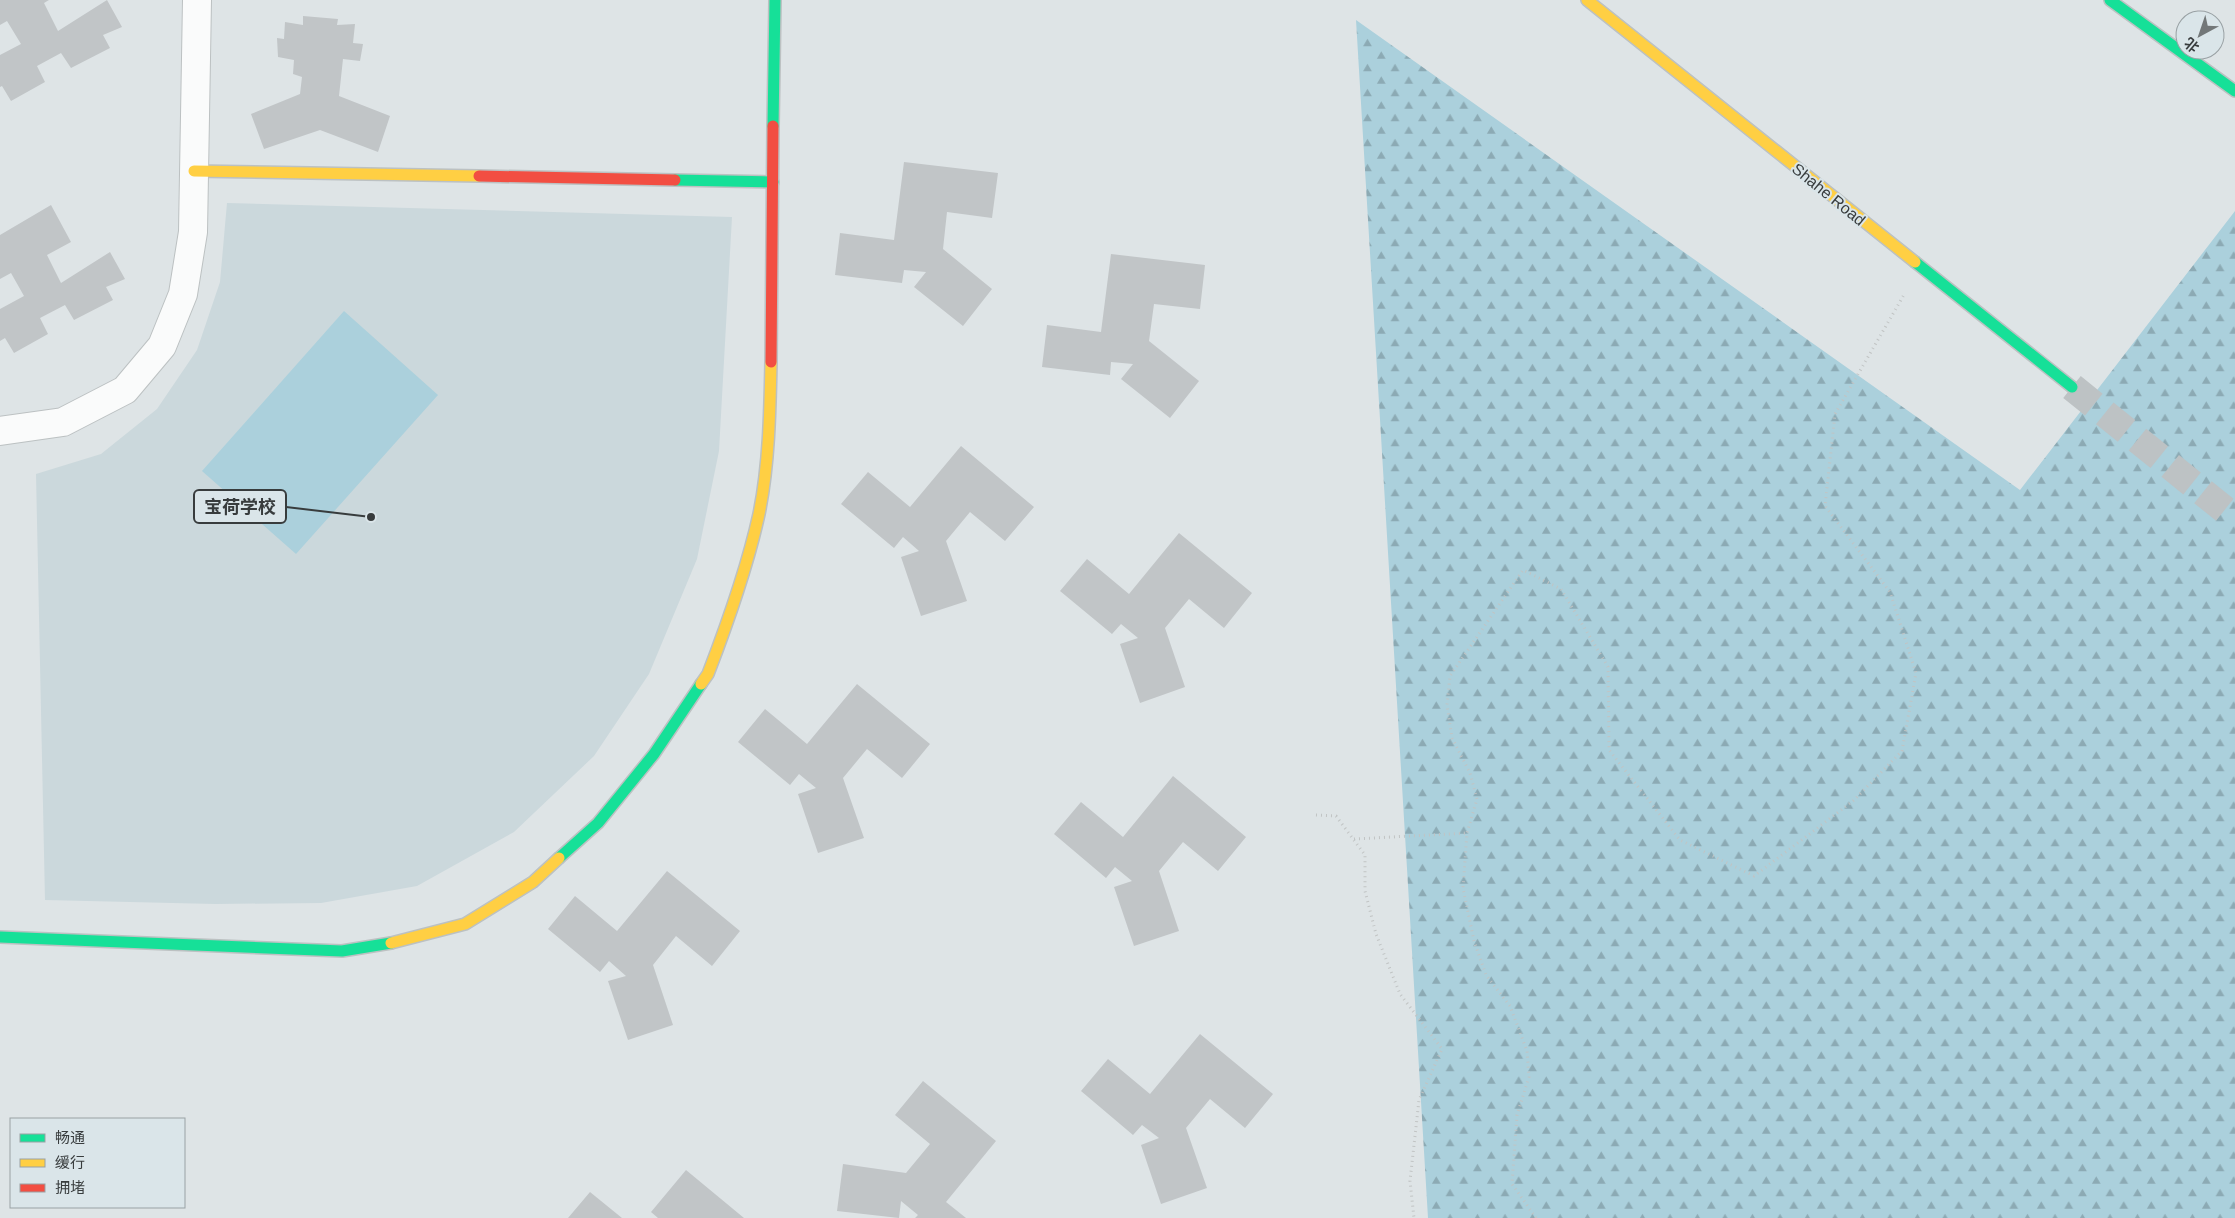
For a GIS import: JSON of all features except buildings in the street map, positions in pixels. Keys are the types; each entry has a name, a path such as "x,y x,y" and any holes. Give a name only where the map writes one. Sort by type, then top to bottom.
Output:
{"street":[{"path":"0,431 63,422 125,390 162,346 182,294 193,232 197,0"},
{"path":"0,937 342,951 404,941 466,924 533,882 598,823 654,754 708,674 736,600 759,513 770,417 775,0"},
{"name":"Shahe Road","path":"1587,0 2072,387"},
{"path":"2110,0 2235,91"},
{"path":"194,171 773,182"}],"path":[{"path":"1536,1218 1512,1184 1517,1115 1528,1077 1527,1051 1510,1006 1486,975 1474,941 1463,888 1467,833 1477,799 1470,773 1452,738 1447,705 1450,676 1523,570 1561,589 1608,667 1609,750 1680,840 1754,876 1853,801 1902,752 1916,673 1890,592 1825,506 1836,414 1890,315 1921,267"},
{"path":"1316,815 1336,816 1365,855 1365,891 1376,934 1400,994 1442,1049 1419,1100 1410,1181 1414,1218"},
{"path":"1354,839 1467,833"}],"shaded area":[{"path":"227,203 732,217 719,451 697,559 649,674 594,756 514,832 417,886 321,903 215,904 45,900 36,474 101,454 157,409 197,350 220,282"}],"green space":[{"path":"1356,20 2020,490 2235,211 2235,1218 1428,1218"},
{"path":"344,311 438,395 296,554 202,471"}],"tunnel":[{"path":"2072,387 2235,518"}],"traffic: fast":[{"path":"773,126 775,0"},
{"path":"2110,0 2235,91"},
{"path":"675,180 773,182"},
{"path":"1915,262 2072,387"},
{"path":"559,858 598,823 654,754 701,684"},
{"path":"0,937 342,951 391,943"}],"traffic: slow":[{"path":"1587,0 1915,262"},
{"path":"194,171 479,176"},
{"path":"701,684 708,674 730,615 749,555 759,514 767,458 771,362"},
{"path":"391,943 465,924 533,882 559,858"}],"traffic: jam":[{"path":"771,362 773,126"},
{"path":"479,176 675,180"}],"place":[{"name":"宝荷学校","path":"371,517"}]}
